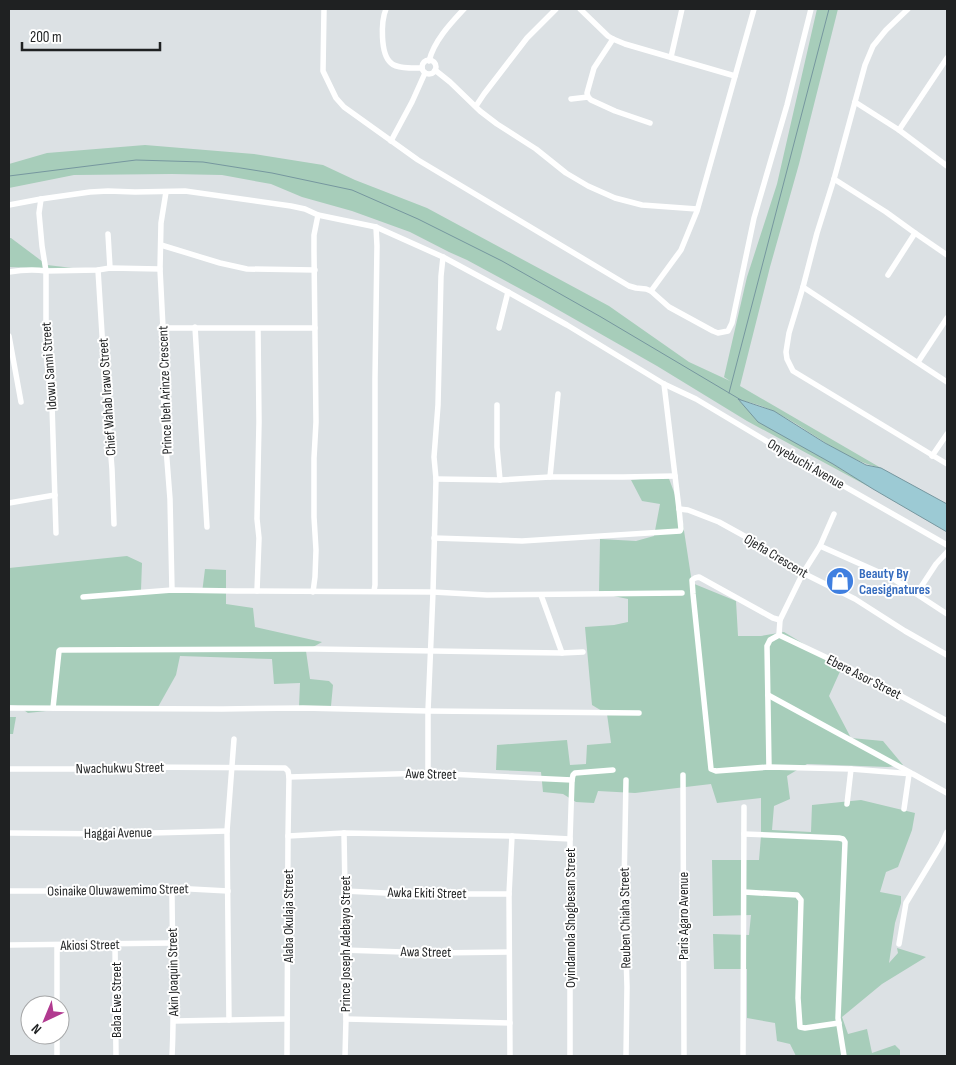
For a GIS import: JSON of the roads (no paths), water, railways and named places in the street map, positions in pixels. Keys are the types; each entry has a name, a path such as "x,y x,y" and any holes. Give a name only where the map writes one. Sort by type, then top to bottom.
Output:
{"street":[{"path":"324,9 323,71 336,98 344,107 418,160 629,286 651,291 669,307 718,333 730,329 754,218 787,106 811,9"},
{"path":"386,9 383,15 382,28 384,50 388,60 396,66 424,70 431,73 435,70"},
{"path":"390,141 412,102 424,70 425,62 429,61 432,50 464,9"},
{"path":"476,106 527,38 556,9"},
{"path":"580,9 614,39 625,44 735,76"},
{"path":"671,57 682,9"},
{"path":"651,291 677,258 697,210 754,9"},
{"path":"908,9 886,30 874,46 865,65 789,333 786,352 793,371 947,464"},
{"path":"614,39 594,68 587,93 588,97 591,100 650,123"},
{"path":"899,130 947,58"},
{"path":"429,61 435,64 435,70"},
{"path":"435,70 497,124 536,149 566,173 600,192 642,206 697,210"},
{"path":"571,100 588,97"},
{"path":"855,102 899,130 947,166"},
{"path":"834,179 886,212 947,255"},
{"name":"Onyebuchi Avenue","path":"9,205 40,198 108,191 185,191 291,206 305,209 318,215 376,227 443,257 508,292 574,329 664,384 696,399 947,545"},
{"name":"Prince Ibeh Arinze Crescent","path":"166,192 161,223 160,269 164,422 170,499 172,590"},
{"name":"Idowu Sanni Street","path":"40,198 39,213 46,271 46,354 52,405 56,533"},
{"path":"313,592 316,550 314,517 316,422 314,236 318,215"},
{"path":"374,591 376,227"},
{"path":"888,275 915,233"},
{"path":"108,234 110,268"},
{"path":"161,245 247,269 315,270"},
{"path":"428,773 428,712 436,480 434,457 438,405 443,257"},
{"path":"9,272 22,270 98,270 110,268 160,269"},
{"name":"Chief Wahab Irawo Street","path":"98,270 114,524"},
{"path":"803,287 947,382"},
{"path":"499,328 508,292"},
{"path":"918,362 947,318"},
{"path":"195,327 207,527"},
{"path":"163,328 315,328"},
{"path":"257,591 259,538 257,519 258,329"},
{"path":"9,336 21,402"},
{"path":"434,538 522,541 678,532 681,530 682,509 664,384"},
{"path":"550,477 558,394"},
{"path":"496,406 500,480"},
{"path":"932,456 947,434"},
{"path":"436,480 676,476"},
{"path":"9,504 55,495"},
{"name":"Ojefia Crescent","path":"682,509 719,522 803,573 855,599 947,655"},
{"path":"769,767 767,646 770,640 779,635 780,620 803,573 820,546 834,514"},
{"path":"820,546 892,578 947,614"},
{"path":"917,593 936,564 947,552"},
{"path":"780,620 773,618 699,577 692,580 711,769 716,771 769,767 851,769 911,774"},
{"path":"83,597 172,590 374,591 487,595 682,593"},
{"path":"542,595 562,654"},
{"name":"Ebere Asor Street","path":"779,635 857,672 947,721"},
{"path":"53,708 60,650 315,649 562,654 582,652"},
{"path":"768,695 947,793"},
{"path":"9,708 303,708 428,712 639,713"},
{"path":"229,1020 227,831 234,739"},
{"name":"Nwachukwu Street","path":"9,769 286,768 289,777"},
{"path":"847,804 851,769"},
{"path":"572,780 575,773 614,770"},
{"name":"Awe Street","path":"289,777 428,773 572,780"},
{"path":"904,809 911,774"},
{"name":"Paris Agaro Avenue","path":"683,775 684,1056"},
{"name":"Alaba Okulaja Street","path":"287,1056 289,777"},
{"name":"Oyindamola Shogbesan Street","path":"570,1056 570,838 572,780"},
{"name":"Reuben Chiaha Street","path":"626,780 624,886 626,1056"},
{"path":"743,1056 744,807"},
{"name":"Haggai Avenue","path":"9,833 113,834 227,831"},
{"path":"899,944 906,903 947,832"},
{"path":"288,836 344,833 570,838"},
{"name":"Prince Joseph Adebayo Street","path":"344,833 343,950 346,1019 345,1056"},
{"path":"744,834 839,838 845,842 839,1023 844,1056"},
{"path":"510,1056 508,894 512,836"},
{"name":"Osinaike Oluwawemimo Street","path":"9,891 91,891 172,888 228,891"},
{"name":"Akin Joaquin Street","path":"172,888 174,1021 172,1056"},
{"name":"Awka Ekiti Street","path":"345,890 405,894 508,894"},
{"path":"744,892 797,895 799,897 801,900 798,998 800,1027 805,1028 839,1023"},
{"name":"Akiosi Street","path":"9,945 172,943"},
{"name":"Baba Ewe Street","path":"115,944 116,1056"},
{"path":"57,945 57,995"},
{"name":"Awa Street","path":"343,950 433,953 509,952"},
{"path":"346,1019 510,1023"},
{"path":"174,1021 288,1020"}],"water":[{"path":"738,399 774,411 825,443 866,465 881,468 947,504 947,532 758,422"}],"waterway":[{"path":"729,393 829,9"},
{"path":"9,176 136,160 203,162 272,173 352,190 418,219 502,261 741,400"}],"place":[{"name":"Beauty By Caesignatures","path":"840,581"}]}
